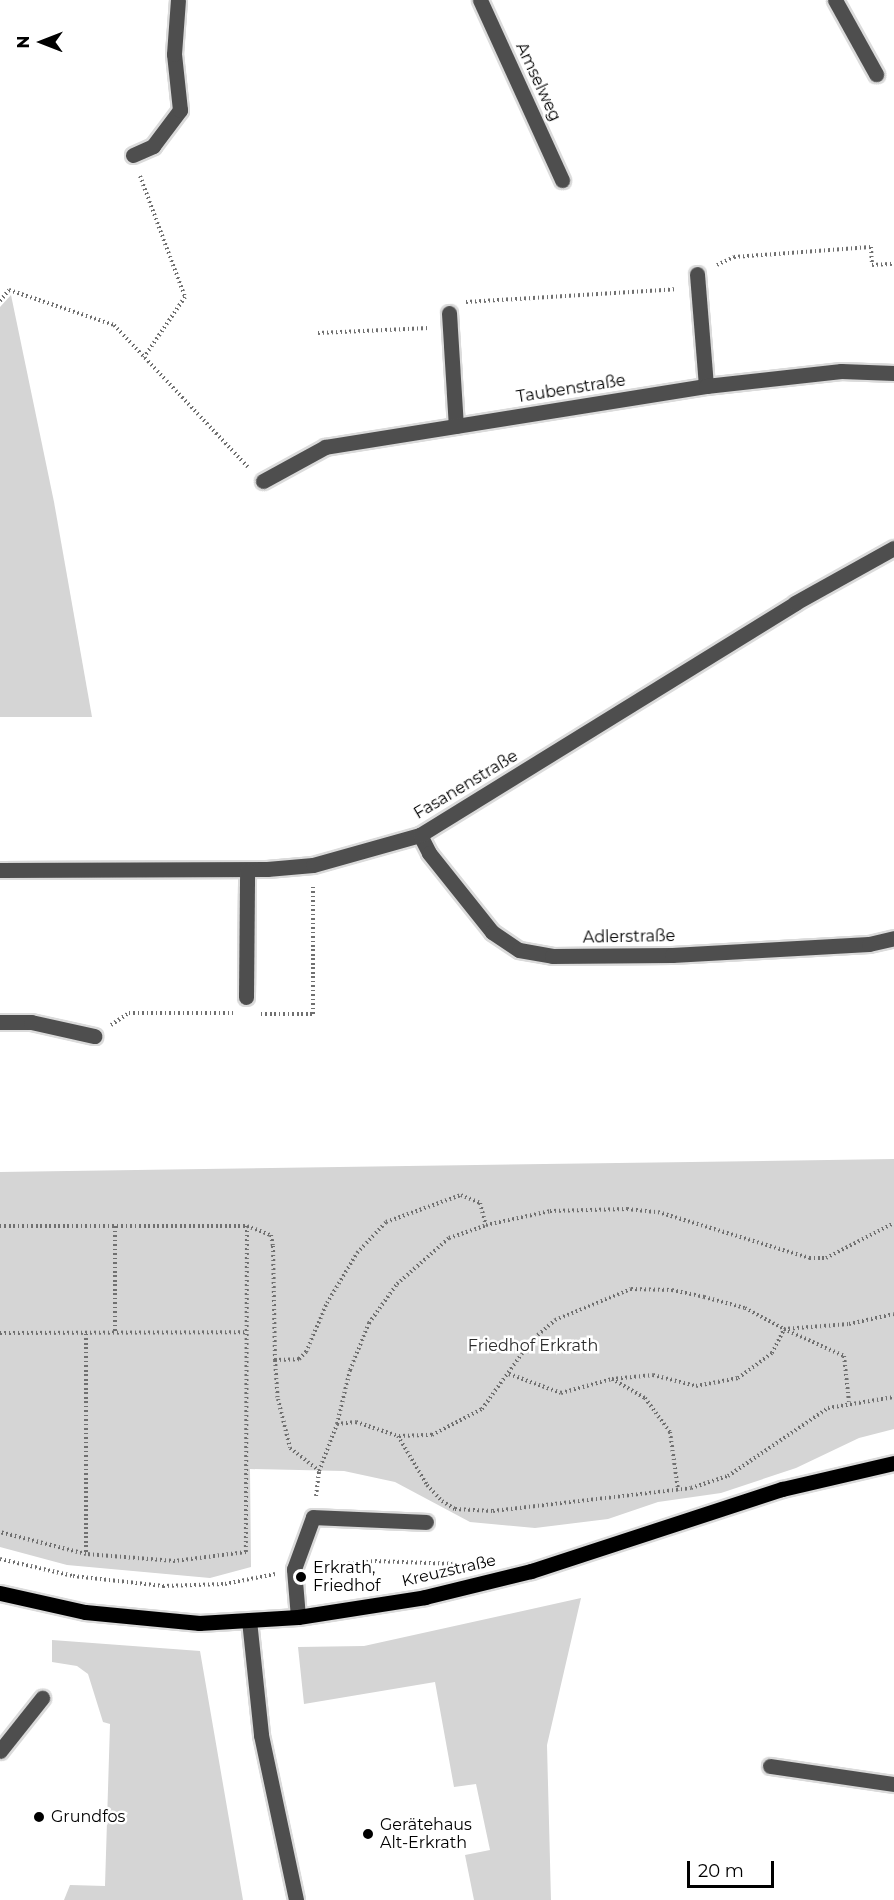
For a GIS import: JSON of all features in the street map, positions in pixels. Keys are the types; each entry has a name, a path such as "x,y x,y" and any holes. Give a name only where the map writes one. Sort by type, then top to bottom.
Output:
{"main road":[{"name":"Kreuzstraße","path":"0,1593 85,1612 199,1623 298,1617 425,1597 531,1571 782,1489 894,1463"}],"street":[{"path":"133,155 153,146 180,110 174,54 178,0"},
{"name":"Amselweg","path":"480,0 562,180"},
{"path":"835,0 876,74"},
{"path":"698,281 706,386"},
{"path":"449,320 456,426"},
{"name":"Taubenstraße","path":"263,481 325,447 706,386 841,371 894,373"},
{"name":"Fasanenstraße","path":"0,870 247,870 313,865 420,835 795,603 894,548"},
{"name":"Adlerstraße","path":"420,835 429,853 492,932 519,950 552,956 672,955 868,944 894,938"},
{"path":"246,997 247,870"},
{"path":"0,1022 31,1022 94,1036"},
{"path":"298,1617 294,1569 313,1517 426,1522"},
{"path":"249,1620 261,1735 296,1900"},
{"path":"0,1751 42,1698"},
{"path":"770,1766 894,1784"}],"path":[{"path":"133,155 185,297 144,357"},
{"path":"318,333 449,320 467,300 698,281 734,257 872,247 872,265 894,264"},
{"path":"0,301 9,290 114,325 263,481"},
{"path":"274,1360 299,1359 306,1352 327,1303 357,1253 386,1222 461,1195 480,1203 486,1225"},
{"path":"313,1517 319,1471 337,1424 350,1370 369,1323 397,1284 449,1238 486,1225 550,1211 627,1209 657,1212 809,1258 826,1258 894,1223"},
{"path":"0,1226 247,1226 271,1235 274,1360 278,1399 290,1448 319,1471"},
{"path":"115,1226 115,1334"},
{"path":"0,1532 86,1554 175,1561 246,1552 247,1226"},
{"path":"337,1424 356,1422 398,1436 432,1435 482,1409 531,1341 555,1320 632,1289 672,1290 704,1296 745,1308 784,1329 844,1356 849,1402"},
{"path":"784,1329 894,1314"},
{"path":"509,1374 561,1393 612,1379 653,1375 696,1386 729,1380 757,1366 771,1353 784,1329"},
{"path":"0,1333 245,1332"},
{"path":"86,1334 86,1554"},
{"path":"612,1379 645,1398 660,1414 670,1432 678,1490"},
{"path":"398,1436 427,1485 455,1509 531,1509 678,1490 728,1476 803,1422 849,1402 894,1397"},
{"path":"0,1559 73,1576 163,1587 225,1584 294,1569 375,1561 459,1564"}],"green space":[{"path":"11,295 54,502 92,717 0,717 0,307"},
{"name":"Friedhof Erkrath","path":"894,1159 894,1429 859,1438 796,1468 721,1493 658,1502 608,1519 535,1528 470,1522 395,1482 344,1471 250,1469 251,1567 210,1578 67,1565 0,1547 0,1172"},
{"path":"581,1598 547,1745 551,1900 474,1900 465,1855 490,1850 476,1784 454,1787 435,1682 304,1704 298,1647 364,1646"},
{"path":"52,1640 200,1651 243,1900 64,1900 70,1885 105,1886 110,1724 103,1722 88,1674 77,1666 52,1662"}],"place":[{"name":"Erkrath, Friedhof","path":"301,1577"},
{"name":"Grundfos","path":"39,1817"},
{"name":"Gerätehaus Alt-Erkrath","path":"368,1834"}]}
